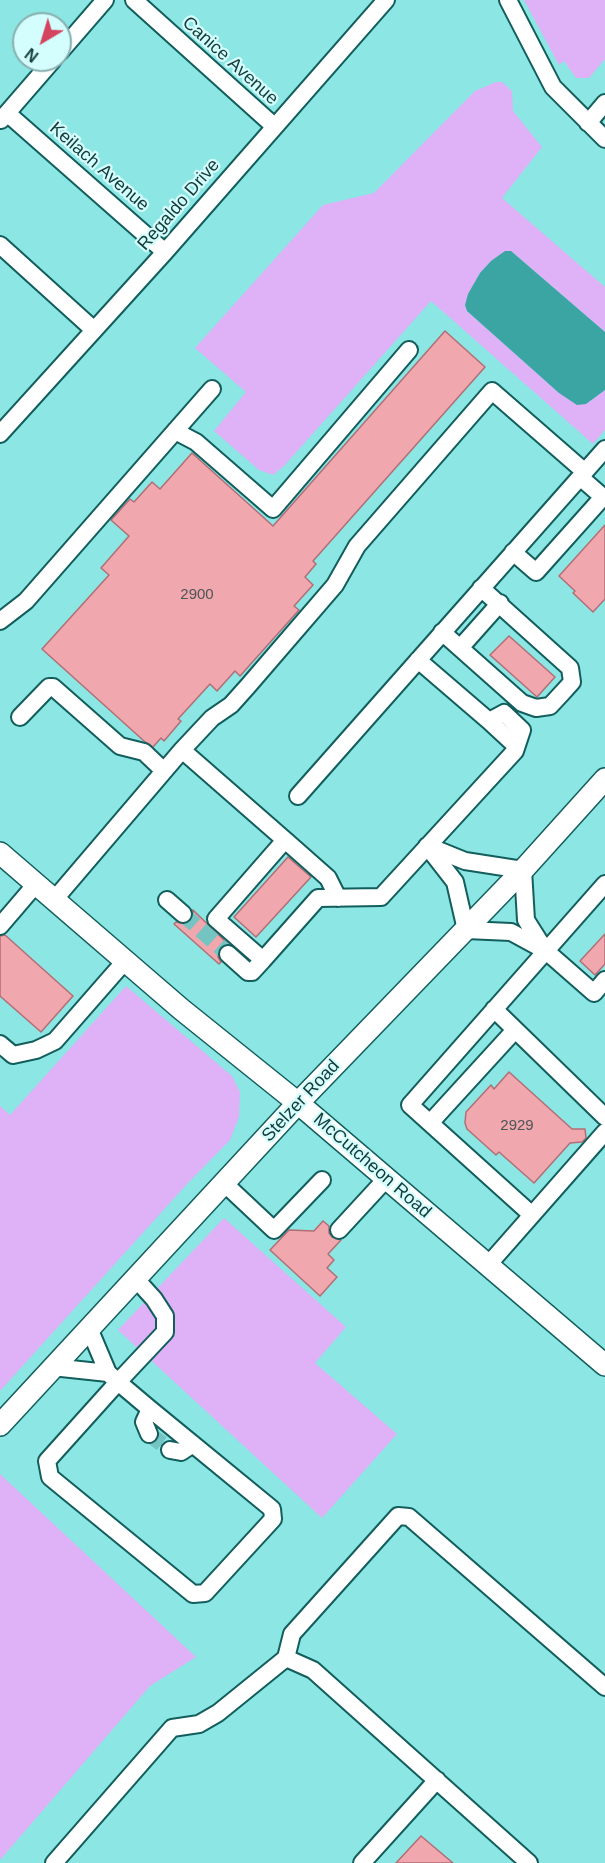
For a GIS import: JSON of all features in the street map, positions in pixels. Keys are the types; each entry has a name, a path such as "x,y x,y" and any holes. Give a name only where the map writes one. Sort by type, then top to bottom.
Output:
{"main road":[{"name":"Stelzer Road","path":"0,1425 298,1103 524,870 605,779"},
{"name":"McCutcheon Road","path":"0,853 605,1365"}],"street":[{"path":"72,38 105,0"},
{"name":"Canice Avenue","path":"134,0 274,126"},
{"name":"Regaldo Drive","path":"0,434 165,252 386,0"},
{"path":"508,0 553,87 605,139"},
{"path":"4,117 43,72"},
{"path":"588,123 605,103"},
{"name":"Keilach Avenue","path":"4,117 165,252"},
{"path":"0,245 94,330"},
{"path":"175,431 196,442 273,509 409,350"},
{"path":"0,621 26,601 212,389"},
{"path":"54,900 182,750 212,718 231,705 248,686 334,585 357,546 492,391 582,474 603,497 536,572 513,552"},
{"path":"298,796 605,449"},
{"path":"442,632 522,703 536,708 550,706 563,692 572,681 570,668 481,588"},
{"path":"460,648 500,603"},
{"path":"228,954 248,972 252,972 318,898 381,897 514,751 522,730 504,713 489,721 418,660"},
{"path":"20,717 49,687 53,687 120,746 144,752 164,771"},
{"path":"182,750 328,878 338,898"},
{"path":"263,960 216,919 285,840"},
{"path":"427,846 465,861 524,870 526,920 546,951"},
{"path":"427,846 455,882 466,930 511,932 546,951 594,993 605,980"},
{"path":"0,926 36,884"},
{"path":"532,1215 410,1104 605,884"},
{"path":"167,900 183,914"},
{"path":"0,1044 13,1055 36,1050 55,1041 125,961"},
{"path":"494,1009 605,1117"},
{"path":"430,1123 515,1030"},
{"path":"488,1265 605,1132"},
{"path":"339,1230 386,1179"},
{"path":"224,1183 274,1230 322,1180"},
{"path":"89,1328 113,1378 272,1509 273,1519 205,1593 194,1594 50,1477 47,1461 113,1378 165,1332 165,1316 154,1299 135,1278"},
{"path":"52,1368 113,1378"},
{"path":"150,1409 144,1422 150,1434"},
{"path":"170,1450 181,1452 193,1444"},
{"path":"54,1863 172,1728 199,1724 218,1713 286,1658 292,1634 396,1518 403,1515 408,1516 605,1687"},
{"path":"286,1658 313,1670 529,1863"},
{"path":"362,1863 437,1780"}],"shaded area":[{"path":"524,0 605,0 605,59 589,78 576,78 564,61 559,65"},
{"path":"496,82 502,82 512,91 513,111 542,147 502,198 605,287 605,332 511,251 465,305 467,311 559,393 586,404 605,390 605,430 593,444 431,301 284,466 273,475 259,470 214,431 246,392 195,348 323,205 374,193 475,91"},
{"path":"126,986 232,1076 240,1092 239,1117 230,1140 187,1184 0,1391 0,1106 10,1115"},
{"path":"224,1218 346,1327 315,1363 397,1434 322,1518 118,1330"},
{"path":"0,1474 196,1657 150,1686 0,1860"}],"water":[{"path":"505,251 511,251 605,332 605,390 586,404 577,405 559,393 467,311 465,305 468,294 480,273"}],"building":[{"path":"445,331 485,367 313,561 316,564 305,577 313,585 294,606 299,610 240,676 235,671 217,691 210,684 178,719 181,721 164,741 161,738 153,747 144,741 42,649 109,575 101,568 129,536 111,520 130,499 134,502 152,482 160,489 192,453 273,526"},
{"path":"605,525 605,599 593,612 559,576"},
{"path":"509,636 555,677 537,697 490,655"},
{"path":"288,857 311,877 256,937 234,917"},
{"path":"193,910 228,944 218,951 221,962 219,964 174,924 176,922 186,924 193,917"},
{"path":"605,934 605,964 595,975 580,961"},
{"path":"5,935 73,996 41,1032 0,996 0,936"},
{"path":"509,1072 572,1129 585,1129 586,1138 582,1142 570,1143 534,1183 499,1152 496,1155 467,1129 465,1123 466,1112 491,1085 494,1089"},
{"path":"323,1221 329,1226 329,1233 332,1237 341,1240 328,1254 334,1260 327,1268 337,1277 320,1296 270,1250 289,1230 314,1231"},
{"path":"421,1836 453,1863 396,1863"}],"tunnel":[{"path":"183,914 228,954"},
{"path":"149,1434 170,1450"}]}
